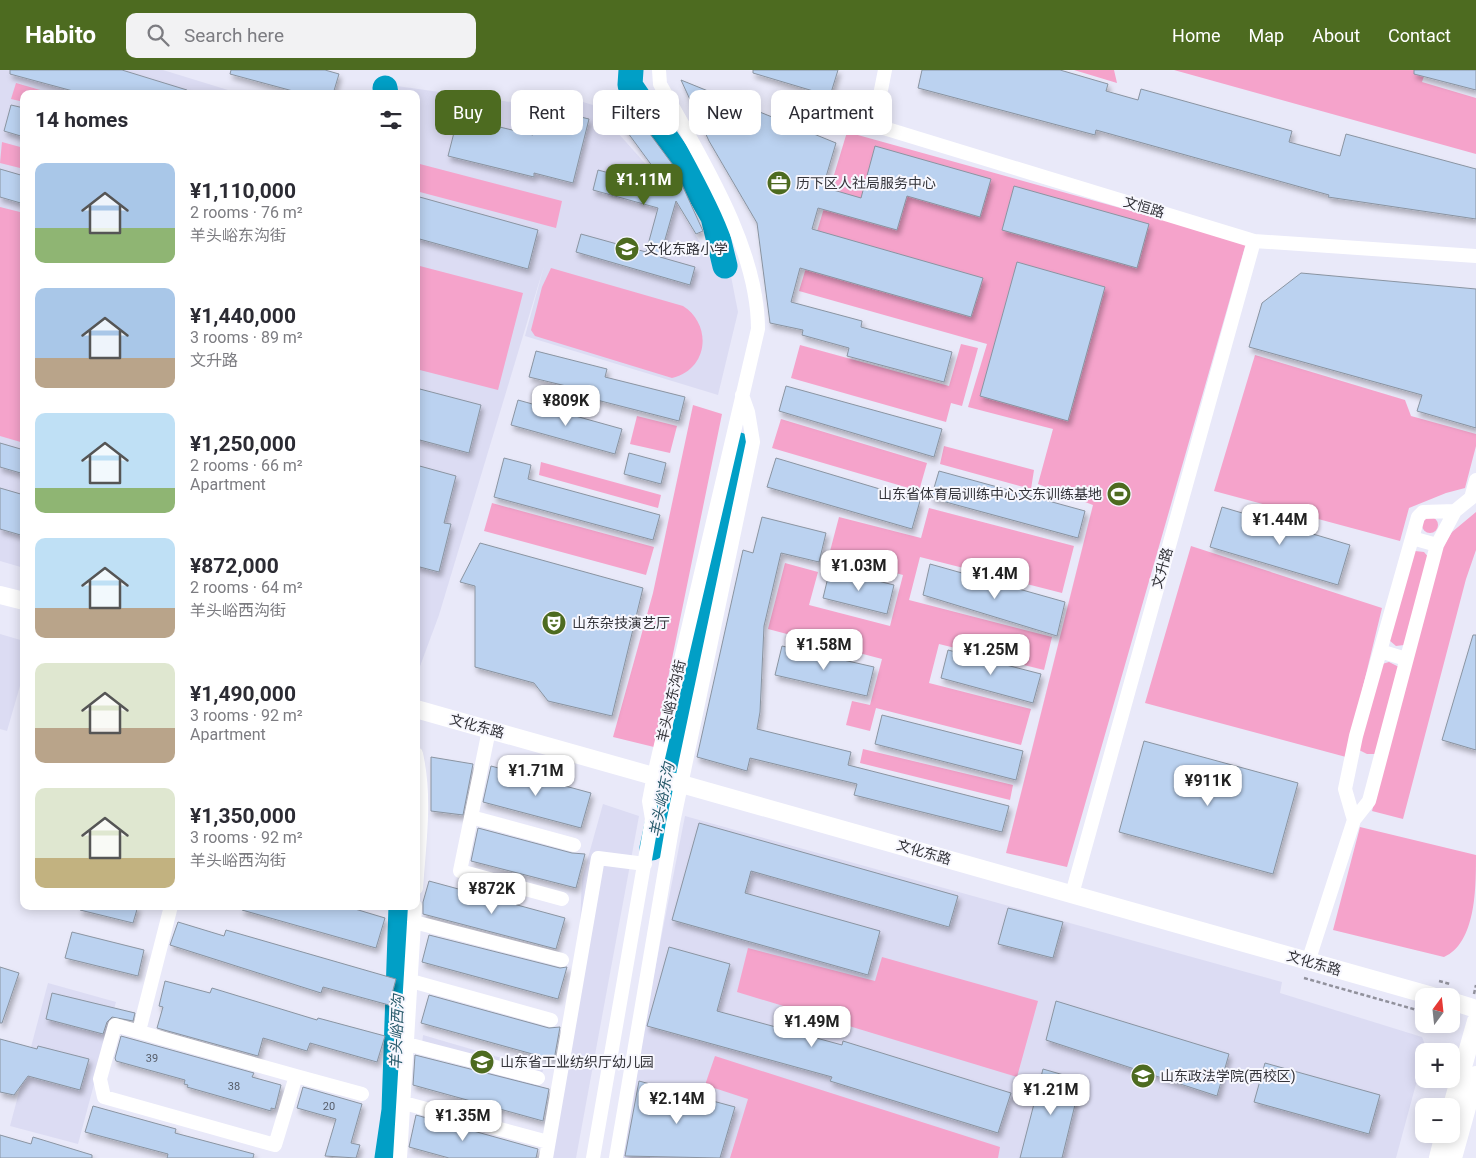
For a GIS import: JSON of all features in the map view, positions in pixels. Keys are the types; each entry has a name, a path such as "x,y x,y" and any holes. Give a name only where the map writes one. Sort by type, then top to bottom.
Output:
{"main road":[{"path":"0,595 20,600"},
{"name":"文化东路","path":"420,710 1415,991"},
{"path":"1460,1005 1476,1009"},
{"path":"1454,1098 1476,1020"},
{"path":"1453,1158 1476,1075"},
{"path":"1438,1158 1442,1143"}],"street":[{"name":"羊头峪东沟街","path":"593,1158 645,864 652,819 649,801 654,775 758,329 758,306 737,233 722,196 660,84 659,70"},
{"name":"文恒路","path":"885,70 874,125 1254,241 1476,256"},
{"name":"文升路","path":"1072,894 1254,241"},
{"name":"羊头峪东沟街","path":"616,1158 681,783 753,442 748,412 742,394"},
{"path":"1308,962 1354,820 1368,801 1437,544 1455,511 1471,498 1476,480"},
{"path":"1354,820 1345,789 1356,736 1418,517 1423,512 1455,511"},
{"path":"1412,538 1437,544"},
{"path":"1380,651 1406,659"},
{"path":"489,730 460,871 562,899"},
{"path":"420,770 422,804 420,832"},
{"path":"471,817 574,844"},
{"path":"546,1158 598,858 645,864"},
{"path":"139,1031 170,910"},
{"path":"400,1158 415,910"},
{"path":"414,922 562,960"},
{"path":"411,981 551,1020"},
{"path":"296,1076 276,1145 104,1097 100,1079 115,1025 362,1094"},
{"path":"407,1044 538,1078"},
{"path":"404,1103 548,1142"}],"shaded area":[{"path":"0,70 163,70 228,90 20,90 20,567 0,561"},
{"path":"1074,70 1114,70 1117,83"},
{"path":"1174,70 1426,70 1422,82 1476,98 1476,154"},
{"path":"16,83 40,90 20,90 20,101 11,99"},
{"path":"397,86 435,91 435,135 501,135 501,101 511,102 511,135 583,135 583,102 593,105 593,135 620,135 667,188 715,267 729,266 738,312 718,395 525,336 544,266 439,615 420,666 420,90 396,90"},
{"name":"山东省体育局训练中心文东训练基地","path":"846,135 858,135 1246,243 1067,867 1006,853 1093,505 1038,484 1053,429 968,407 987,344 799,291"},
{"path":"2,142 20,147 20,168 0,163"},
{"path":"420,164 562,201 556,228 420,192"},
{"path":"0,207 20,212 20,442 0,436"},
{"path":"420,266 523,293 498,390 420,370"},
{"path":"551,268 683,306 693,314 699,324 702,346 699,357 693,366 684,373 672,378 535,336 531,330 542,287"},
{"path":"961,344 978,348 962,406 951,403 946,422 791,378 800,345 949,386"},
{"path":"1255,355 1405,400 1411,416 1476,434 1476,446 1465,488 1446,493 1409,508 1400,541 1214,491"},
{"path":"693,405 722,414 654,747 613,737 653,593"},
{"path":"637,416 677,426 670,453 630,444"},
{"path":"781,419 927,463 919,491 772,448"},
{"path":"944,446 1034,470 1031,489 940,464"},
{"path":"541,462 661,495 658,508 539,475"},
{"path":"492,503 654,547 646,575 484,531"},
{"path":"929,508 1074,546 1062,593 920,557 909,600 1052,637 1044,670 939,644 929,683 1031,709 1021,745 876,708 870,731 846,725 852,701 870,705 882,659 768,629 785,563 818,572 809,605 890,626 903,575 829,555 839,517 921,538"},
{"path":"1476,512 1476,550 1466,579 1403,819 1372,811 1440,552 1452,532"},
{"path":"1430,517 1436,519 1438,525 1436,531 1430,533 1424,531 1422,525 1424,519"},
{"path":"1191,546 1382,608 1346,757 1145,703"},
{"path":"1415,551 1424,552 1429,558 1404,645 1396,646 1389,640"},
{"path":"0,634 20,640 20,686 7,731 0,729"},
{"path":"1389,662 1399,667 1375,754 1367,754 1359,750 1382,664"},
{"path":"863,749 1013,785 1010,800 860,763"},
{"path":"603,804 639,816 576,1158 542,1158 580,924 582,879"},
{"path":"685,816 1282,982 1280,993 1422,1037 1424,1043 1415,1043 1415,1088 1396,1158 618,1158"},
{"path":"1360,827 1476,855 1472,913 1468,927 1455,950 1444,957 1333,930"},
{"path":"748,948 875,981 882,957 1038,1001 1017,1077 737,992"},
{"path":"48,983 116,1002 78,1144 10,1126"},
{"name":"山东省工业纺织厅幼儿园","path":"423,1035 543,1070 538,1088 421,1054"},
{"path":"715,1056 1000,1147 998,1158 730,1158 748,1099 705,1085"}],"building":[{"path":"10,70 122,70 187,90 69,90 10,74"},
{"path":"231,70 325,70 339,74 334,90 289,90 230,74"},
{"path":"753,70 838,70 832,90 810,90 753,73"},
{"path":"922,70 1060,70 1108,84 1106,91 1138,100 1141,89 1292,131 1289,142 1340,156 1346,134 1476,169 1476,219 1328,197 1329,195 1096,130 1095,135 918,88"},
{"path":"1414,70 1476,70 1476,90 1414,74"},
{"path":"681,80 706,90 689,90 689,97"},
{"path":"11,105 20,107 20,136 4,131"},
{"path":"761,113 771,117 771,135 816,135 836,143 823,187 861,198 875,146 991,179 980,217 907,196 897,230 818,208 812,229 983,278 971,317 800,268 791,302 862,321 861,327 952,352 944,382 847,356 849,348 802,335 803,330 770,323 757,223 706,135 761,135"},
{"path":"583,118 589,119 573,183 534,173 534,177 448,156 453,135 501,135 501,127 511,130 511,135 583,135"},
{"path":"629,135 651,135 673,165 703,231 696,234 676,201 660,257 695,267 690,285 576,252 581,234 646,252 658,208 593,190 598,170 669,189"},
{"path":"0,169 20,175 20,203 0,197"},
{"path":"1014,186 1149,224 1137,268 1002,230"},
{"path":"420,197 538,230 528,269 420,239"},
{"path":"1017,262 1105,287 1068,421 980,396"},
{"path":"1301,273 1476,289 1476,428 1417,411 1422,395 1249,347 1262,303"},
{"path":"536,351 607,369 605,377 685,397 679,421 593,399 595,393 529,377"},
{"path":"786,386 942,429 934,457 779,411"},
{"path":"420,389 481,405 469,453 420,440"},
{"path":"518,400 622,429 615,454 511,425"},
{"path":"0,443 20,449 20,473 0,467"},
{"path":"629,453 666,463 661,484 624,474"},
{"path":"504,458 531,465 528,479 660,515 653,540 494,497"},
{"path":"776,458 920,501 912,529 767,487"},
{"path":"420,466 456,476 444,523 451,524 439,572 420,567"},
{"path":"939,471 1085,511 1078,538 931,498"},
{"path":"0,488 20,494 20,535 0,529"},
{"path":"1222,507 1350,545 1338,585 1210,547"},
{"path":"762,517 826,533 819,562 781,553 764,626 760,712 757,729 851,752 848,765 1009,806 1002,832 854,795 857,784 750,758 747,771 697,757 743,550 753,553"},
{"name":"山东杂技演艺厅","path":"480,543 643,588 612,716 548,701 534,683 475,667 475,586 460,582"},
{"path":"930,564 1065,602 1057,636 923,595"},
{"path":"830,569 894,585 887,614 823,598"},
{"path":"1473,635 1476,635 1476,750 1442,740"},
{"path":"782,646 874,667 867,696 775,675"},
{"path":"948,650 1041,674 1033,703 941,678"},
{"path":"882,715 1023,751 1016,780 875,744"},
{"path":"1144,741 1298,783 1273,874 1119,832"},
{"path":"431,757 473,764 463,815 431,811"},
{"path":"491,766 591,793 581,828 483,802"},
{"path":"699,823 958,896 949,927 751,871 745,893 880,931 868,975 672,920"},
{"path":"478,828 572,853 585,854 576,888 471,861"},
{"path":"429,881 565,918 556,949 423,914 423,902"},
{"path":"1008,908 1063,922 1053,958 998,944"},
{"path":"80,910 137,910 133,923"},
{"path":"242,910 358,910 385,918 376,948"},
{"path":"178,922 224,936 226,930 396,979 389,1005 323,987 321,993 170,945"},
{"path":"72,932 144,950 138,976 65,958"},
{"path":"429,935 560,968 567,967 558,999 422,962"},
{"path":"669,947 730,964 717,1011 842,1045 843,1041 1011,1093 998,1133 830,1081 832,1077 647,1026"},
{"path":"0,967 19,973 2,1023 0,1023"},
{"path":"165,981 210,993 212,988 317,1020 318,1018 385,1036 377,1062 310,1043 307,1051 263,1038 258,1056 157,1028 163,1007 159,1006"},
{"path":"52,993 135,1013 133,1021 112,1017 107,1022 103,1034 46,1019"},
{"path":"429,995 549,1028 560,1027 554,1060 421,1023"},
{"path":"1056,1001 1229,1054 1217,1096 1046,1040"},
{"path":"121,1036 254,1073 252,1077 281,1085 275,1109 271,1108 271,1111 187,1087 188,1085 184,1084 185,1080 116,1061 115,1058"},
{"path":"0,1039 37,1049 38,1046 89,1059 80,1090 28,1076 14,1095 0,1092"},
{"path":"415,1055 549,1089 543,1121 413,1085"},
{"path":"1265,1063 1380,1095 1369,1134 1254,1102"},
{"path":"1043,1069 1081,1080 1062,1158 1020,1158"},
{"path":"639,1081 735,1107 720,1158 625,1156"},
{"path":"303,1087 362,1104 351,1143 360,1145 356,1158 325,1156 336,1119 297,1108"},
{"path":"93,1106 176,1129 175,1133 254,1154 253,1158 167,1158 168,1154 85,1132"},
{"path":"416,1115 538,1149 536,1158 449,1158 409,1147"},
{"path":"0,1135 31,1144 33,1137 92,1155 92,1158 0,1158"}],"waterway":[{"name":"羊头峪东沟","path":"631,70 630,85 676,152 713,217 725,266"},
{"name":"羊头峪东沟","path":"652,848 739,445"},
{"name":"羊头峪西沟","path":"387,1158 394,1110 401,910"}],"place":[{"name":"历下区人社局服务中心","path":"779,183"},
{"name":"文化东路小学","path":"627,249"},
{"name":"山东省体育局训练中心文东训练基地","path":"1119,494"},
{"name":"山东杂技演艺厅","path":"554,623"},
{"name":"山东省工业纺织厅幼儿园","path":"482,1062"},
{"name":"山东政法学院(西校区)","path":"1143,1076"}]}
